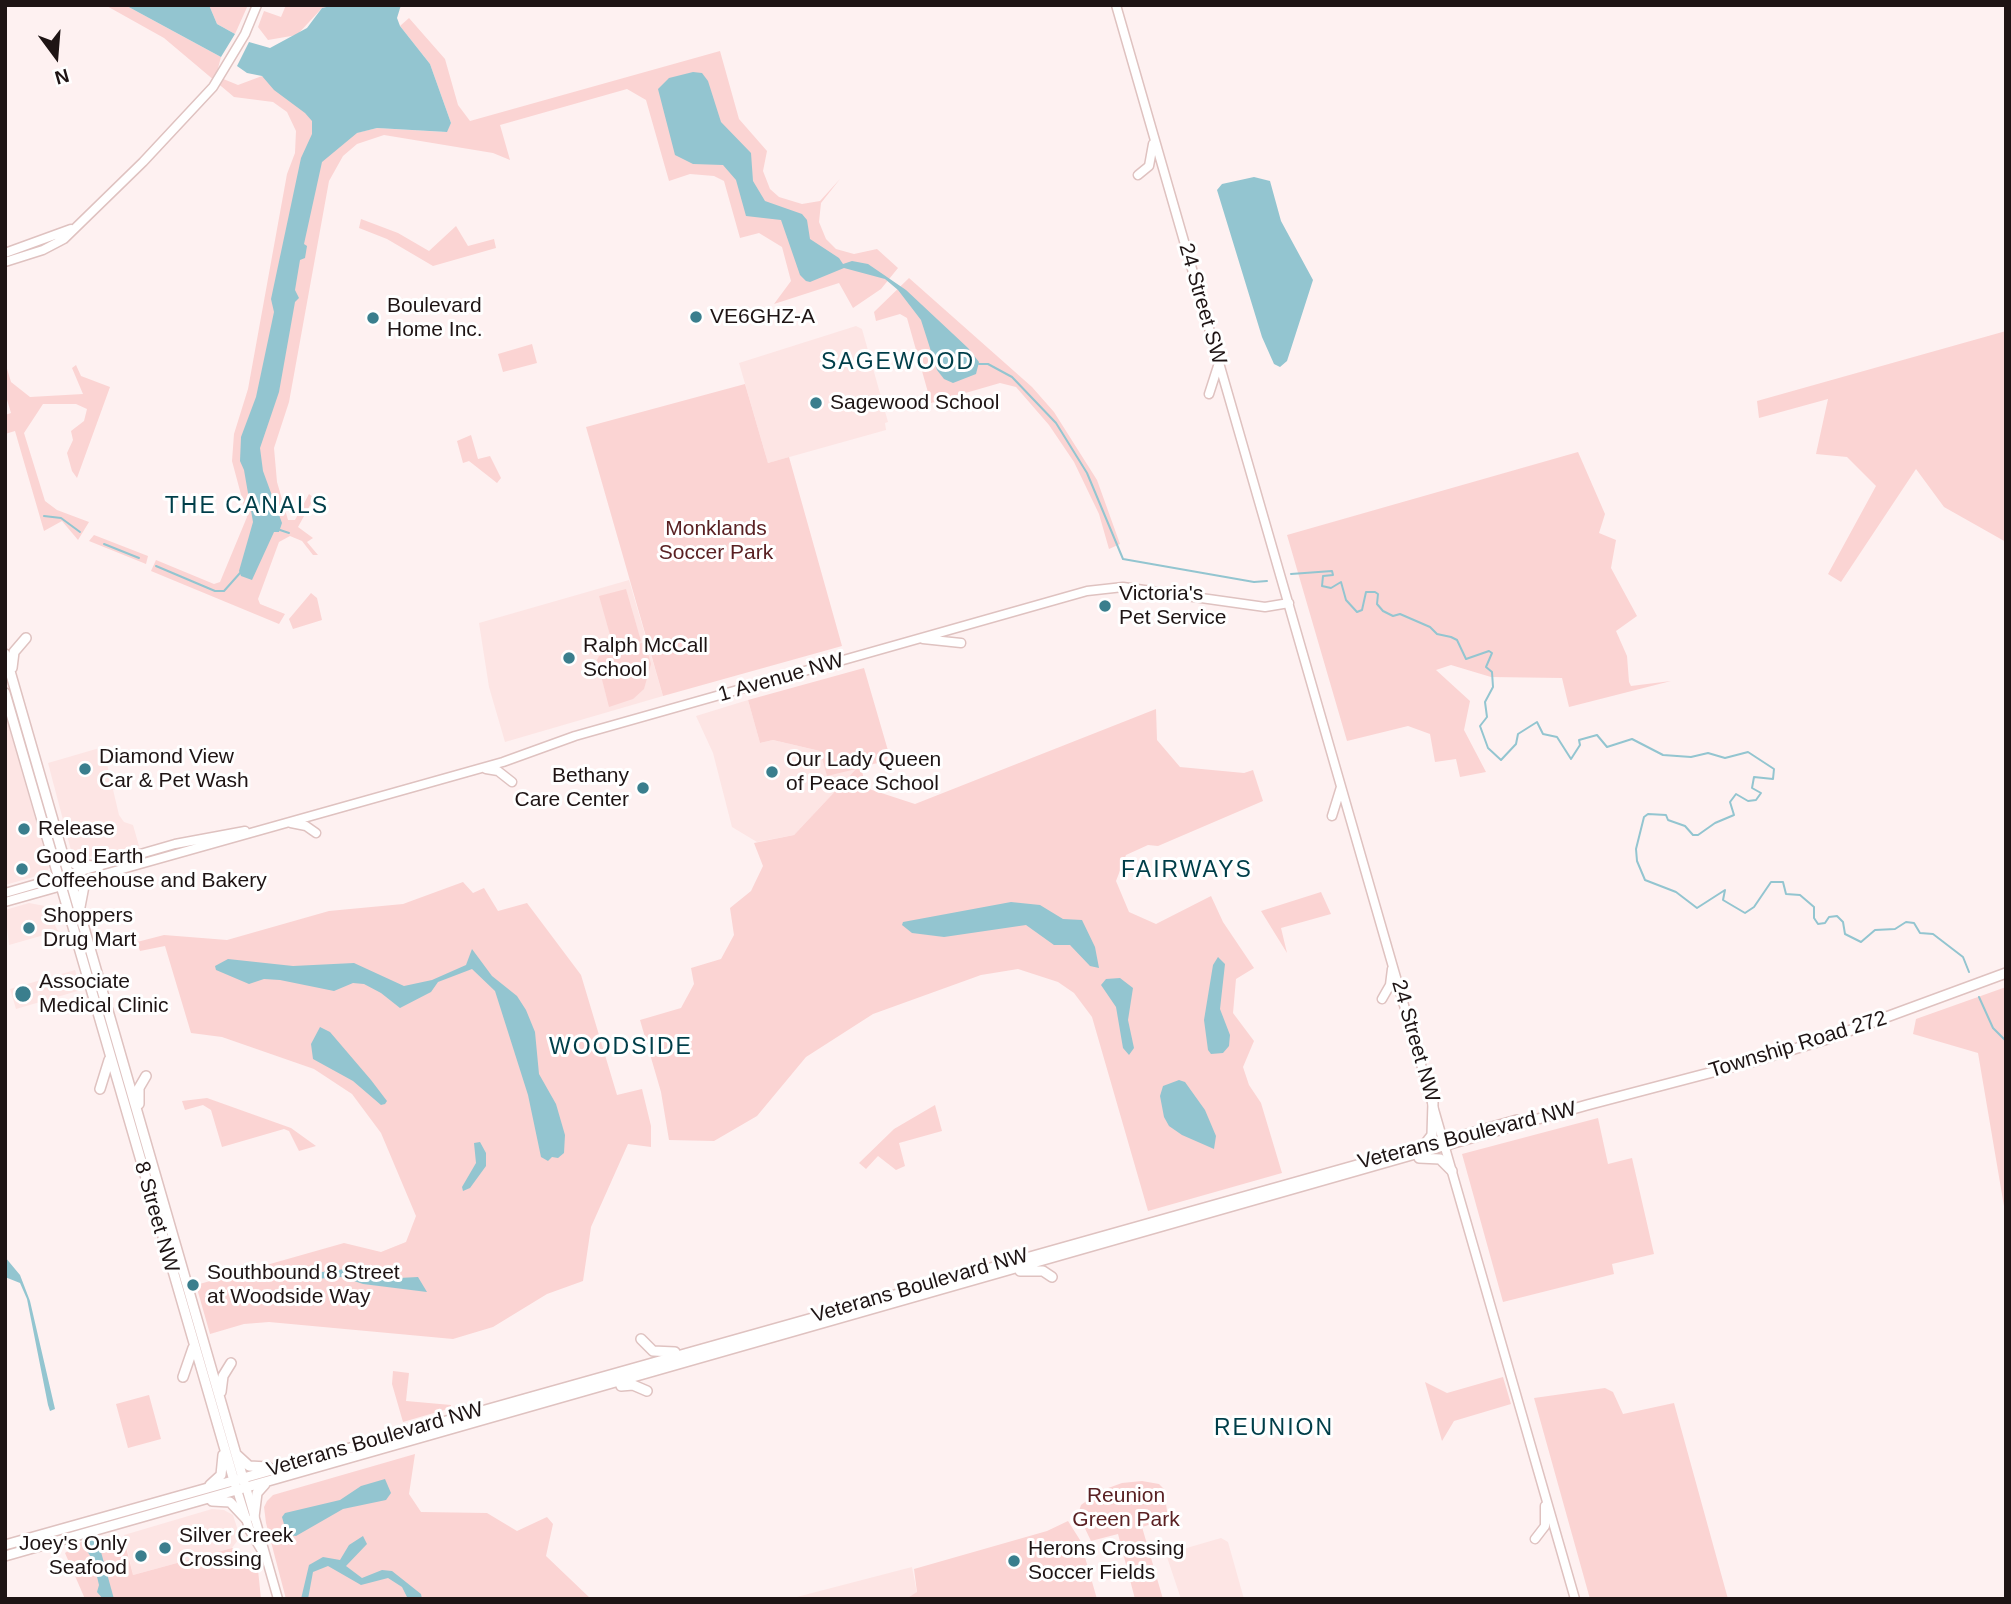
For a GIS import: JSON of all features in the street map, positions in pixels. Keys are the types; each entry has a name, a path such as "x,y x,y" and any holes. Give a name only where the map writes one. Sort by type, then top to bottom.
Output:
{"main road":[{"path":"12,677 14,652 26,638"},
{"name":"8 Street NW","path":"5,654 221,1401 236,1454 240,1484"},
{"name":"8 Street NW","path":"5,693 222,1443 240,1484"},
{"path":"58,839 69,862 99,871"},
{"path":"80,912 83,886 99,871"},
{"name":"Township Road 272","path":"1587,1105 1824,1040 2006,973"},
{"path":"100,1089 107,1074 110,1054"},
{"path":"139,1116 139,1088 146,1076"},
{"path":"1424,1145 1432,1135 1433,1102"},
{"name":"Veterans Boulevard NW","path":"5,1545 204,1488 273,1479 1396,1160 1444,1143 1587,1105"},
{"name":"Veterans Boulevard NW","path":"9,1555 196,1501 276,1468 1424,1145 1444,1143"},
{"path":"1396,1160 1436,1158 1444,1160 1452,1171"},
{"path":"998,1273 1038,1270 1052,1277"},
{"path":"641,1339 653,1351 691,1351"},
{"path":"183,1377 191,1361 193,1343"},
{"path":"221,1401 222,1379 231,1363"},
{"path":"601,1387 632,1385 647,1391"},
{"path":"204,1488 221,1475 222,1443"},
{"path":"236,1454 249,1466 276,1468"},
{"path":"196,1501 230,1502 250,1518 257,1493 273,1479"}],"street":[{"path":"5,262 55,244 194,108 224,69 245,34 257,5"},
{"name":"24 Street SW","path":"1116,5 1289,603"},
{"path":"1138,175 1149,166 1154,138"},
{"path":"5,253 74,228"},
{"path":"1209,394 1219,363"},
{"name":"1 Avenue NW","path":"5,902 70,879 284,824 479,768 575,736 1103,588 1155,590 1265,607 1289,603"},
{"name":"24 Street NW","path":"1289,603 1575,1599"},
{"path":"917,639 961,643"},
{"path":"479,768 498,771 512,782"},
{"path":"1332,816 1339,801 1341,784"},
{"path":"284,824 306,826 316,833"},
{"name":"1 Avenue NW","path":"5,893 60,882"},
{"path":"1382,999 1390,985 1393,963"},
{"name":"8 Street NW","path":"240,1484 278,1599"},
{"path":"1535,1539 1546,1522 1543,1485"}],"shaded area":[{"name":"Sagewood School","path":"856,326 862,329 888,422 885,423 886,430 768,463 739,363"},
{"name":"Ralph McCall School","path":"629,580 663,696 505,742 489,687 479,623"},
{"name":"Our Lady Queen of Peace School","path":"748,700 760,743 773,740 820,751 857,768 794,835 757,842 732,827 713,753 696,716"},
{"path":"5,713 49,867 47,873 5,885"},
{"path":"103,747 119,815 124,822 133,825 139,846 79,859 72,854 48,763"},
{"name":"Shoppers Drug Mart","path":"29,903 45,906 58,931 9,945 5,910"},
{"path":"75,970 81,990 16,1009 10,989"},
{"path":"212,1509 224,1510 233,1515 240,1537 232,1548 133,1575 124,1535"},
{"path":"1221,1538 1228,1542 1244,1599 1181,1599 1166,1554"},
{"path":"912,1567 917,1593 906,1599 789,1599"}],"green space":[{"path":"105,5 125,5 221,57 216,76 238,85 262,76 356,133 377,128 446,132 451,123 430,64 400,26 409,18 445,59 458,105 470,121 720,51 739,119 767,151 763,171 770,189 779,197 802,204 820,201 840,179 821,203 819,222 826,239 836,249 854,254 877,249 898,268 881,289 853,308 839,283 774,304 791,281 782,247 759,233 740,238 724,181 714,176 690,174 669,181 646,100 627,89 500,125 510,160 493,153 384,135 357,144 343,156 329,181 289,402 274,448 277,482 288,520 295,520 309,494 314,498 298,527 313,538 307,542 318,555 313,555 302,541 290,536 279,542 258,599 260,604 285,614 279,624 151,571 156,560 214,584 220,582 247,517 232,461 234,434 248,389 287,174 295,153 296,131 287,112 273,102 234,97 164,38"},
{"path":"209,5 248,5 235,34 217,24"},
{"path":"286,5 335,5 322,8 297,35 268,40 258,27 264,11 281,17"},
{"path":"361,219 398,233 429,251 456,226 468,246 494,239 496,248 433,266 387,239 359,228"},
{"path":"909,278 1032,387 1054,412 1097,480 1120,544 1109,549 1099,514 1074,462 1049,425 1016,387 1000,383 931,403 907,318 900,314 876,321 874,312"},
{"path":"2006,331 2006,542 1944,507 1916,469 1841,582 1828,574 1876,486 1847,457 1816,454 1828,399 1759,418 1757,401"},
{"path":"532,344 537,363 503,372 498,354"},
{"path":"5,362 11,382 30,397 83,394 72,368 76,365 81,376 110,387 77,478 67,453 73,440 71,431 84,421 87,409 76,404 43,404 24,433 45,501 57,510 89,522 78,540 62,521 44,531 15,431 5,434 5,415 11,413 5,393"},
{"name":"Monklands Soccer Park","path":"745,384 768,463 789,457 842,646 663,696 586,427"},
{"path":"471,435 478,459 490,456 501,478 497,483 469,461 463,463 457,441"},
{"path":"1578,452 1605,514 1599,533 1616,540 1611,568 1637,616 1616,631 1627,656 1629,682 1631,686 1671,681 1569,707 1562,678 1491,677 1451,665 1436,670 1470,701 1464,730 1486,772 1460,777 1456,759 1435,762 1430,734 1408,726 1347,741 1287,535"},
{"path":"94,535 148,556 146,564 89,541"},
{"path":"626,589 641,641 614,649 599,596"},
{"path":"311,593 317,598 322,620 293,629 289,619"},
{"path":"645,642 651,664 644,689 633,699 609,707 597,660 599,656"},
{"path":"864,668 889,754 886,761 861,767 866,788 915,804 1156,709 1157,740 1180,767 1244,773 1253,770 1263,801 1158,846 1148,845 1126,855 1116,881 1129,912 1156,924 1211,896 1223,922 1254,968 1236,979 1233,1013 1254,1041 1243,1067 1249,1085 1261,1103 1282,1173 1148,1211 1092,1017 1074,993 1058,982 1018,969 981,975 873,1014 806,1057 757,1116 714,1141 669,1140 661,1092 640,1020 681,1008 694,984 691,968 721,959 734,935 730,908 751,891 763,866 754,843 794,835 856,769 827,776 820,751 773,740 760,743 748,700"},
{"path":"463,882 473,893 484,888 498,911 527,903 581,975 617,1095 642,1089 651,1126 651,1147 628,1144 591,1227 583,1281 547,1294 493,1327 453,1339 269,1322 244,1324 210,1334 196,1285 344,1243 381,1252 406,1242 416,1216 381,1133 352,1094 314,1069 222,1037 191,1033 165,946 140,951 137,942 164,935 227,940 329,911 403,904"},
{"path":"1321,892 1331,914 1281,928 1287,953 1261,911"},
{"path":"2006,987 2006,1218 1978,1053 1913,1034 1916,1019"},
{"path":"207,1098 291,1128 316,1146 299,1151 289,1131 284,1129 222,1147 211,1110 203,1105 185,1110 182,1101"},
{"path":"935,1105 942,1131 899,1143 905,1166 896,1170 878,1156 866,1169 859,1163 894,1129"},
{"path":"1598,1118 1608,1164 1632,1158 1654,1254 1612,1264 1614,1274 1503,1302 1462,1154"},
{"path":"393,1371 409,1373 406,1401 451,1405 451,1408 403,1422 392,1384"},
{"path":"1503,1377 1511,1404 1454,1421 1442,1441 1425,1382 1447,1393"},
{"path":"1605,1388 1613,1392 1623,1414 1674,1403 1728,1599 1590,1599 1534,1398"},
{"path":"149,1395 161,1439 128,1448 116,1404"},
{"path":"415,1454 409,1494 421,1512 487,1513 517,1531 547,1517 553,1524 546,1556 591,1599 286,1599 266,1523 264,1507 267,1501 273,1495"},
{"name":"Reunion Green Park","path":"1142,1481 1159,1484 1164,1489 1168,1519 1142,1527 1163,1599 1135,1599 1118,1534 1091,1541 1078,1514 1081,1505 1100,1491 1122,1483"},
{"name":"Herons Crossing Soccer Fields","path":"1068,1521 1080,1540 1097,1599 906,1599 917,1592 914,1569 1047,1531"},
{"path":"106,1536 125,1543 133,1575 232,1548 257,1560 261,1599 85,1599 65,1553 81,1542"}],"water":[{"path":"125,5 209,5 217,24 235,34 221,57"},
{"path":"335,5 401,5 397,18 400,26 430,64 451,123 447,132 377,128 357,133 322,162 304,244 307,246 305,258 300,260 295,290 299,298 295,302 279,392 260,448 263,471 282,523 279,532 274,532 252,580 241,576 239,571 253,522 240,461 241,437 256,397 274,312 271,299 301,158 312,134 312,121 274,90 262,76 247,73 237,66 249,42 270,48 307,28 322,8"},
{"path":"693,72 702,73 708,81 721,122 751,153 753,181 765,201 802,214 807,220 810,239 839,258 843,264 852,261 868,264 906,290 968,348 979,362 976,374 953,383 944,379 937,370 921,320 898,290 885,279 844,268 810,282 806,281 800,275 781,220 746,216 736,180 723,165 693,164 675,155 658,89 669,78"},
{"path":"1254,177 1270,181 1281,221 1313,280 1287,361 1280,367 1274,364 1262,337 1217,190 1222,184"},
{"path":"1011,902 1040,905 1063,919 1082,920 1095,947 1099,968 1090,966 1070,945 1054,945 1026,925 944,937 912,933 902,925 903,922"},
{"path":"472,949 492,976 517,996 526,1010 535,1032 539,1074 556,1104 565,1135 564,1153 558,1158 552,1157 548,1161 541,1157 528,1095 495,991 472,969 438,982 431,992 400,1008 364,984 353,983 334,991 280,980 264,979 249,984 216,970 215,966 228,959 293,966 354,963 404,986 432,980 466,965"},
{"path":"1218,957 1225,964 1220,1009 1230,1035 1229,1046 1223,1053 1211,1054 1208,1050 1204,1020 1213,965"},
{"path":"1120,978 1133,988 1128,1020 1134,1048 1129,1055 1123,1048 1116,1007 1101,985 1106,979"},
{"path":"320,1027 330,1032 371,1080 387,1101 385,1104 381,1105 353,1081 313,1059 311,1044"},
{"path":"1179,1080 1185,1082 1205,1110 1216,1136 1214,1149 1182,1135 1169,1126 1164,1117 1160,1096 1163,1086"},
{"path":"480,1142 486,1153 486,1166 470,1188 463,1191 462,1187 476,1163 474,1143"},
{"path":"5,1257 20,1275 30,1301 55,1409 50,1411 27,1299 20,1283 5,1277"},
{"path":"305,1267 322,1272 353,1268 380,1279 418,1277 427,1292 363,1284 342,1277 301,1280 299,1269"},
{"path":"385,1479 391,1493 386,1500 343,1509 296,1536 287,1535 282,1517 285,1513 340,1500 361,1486"},
{"path":"363,1536 367,1544 346,1566 362,1578 382,1570 392,1571 421,1594 422,1599 408,1599 402,1587 388,1578 361,1585 328,1566 313,1572 308,1599 301,1599 309,1565 323,1557 340,1560 349,1545"},
{"path":"95,1537 114,1599 103,1599 97,1592 99,1585 93,1560 83,1545 86,1540"}],"waterway":[{"path":"979,364 988,364 1012,377 1056,423 1087,473 1123,559 1254,582 1267,581"},
{"path":"44,516 61,518 80,532"},
{"path":"280,530 289,533"},
{"path":"104,544 139,558"},
{"path":"156,566 215,591 224,591 240,573"},
{"path":"1291,574 1332,571 1333,575 1323,576 1322,586 1331,588 1341,582 1346,600 1357,612 1362,610 1366,592 1375,592 1378,594 1377,604 1383,611 1393,616 1400,614 1430,627 1437,634 1457,640 1466,659 1489,651 1492,653 1486,667 1492,672 1493,687 1485,702 1487,717 1480,726 1488,748 1501,760 1516,744 1518,734 1537,722 1543,734 1557,737 1571,759 1580,745 1579,740 1597,735 1607,747 1632,739 1663,755 1691,757 1708,753 1725,758 1748,752 1774,769 1773,779 1754,777 1752,788 1761,793 1756,800 1748,801 1736,794 1730,802 1734,815 1715,823 1698,835 1693,835 1685,826 1668,820 1666,815 1648,814 1644,817 1636,849 1637,861 1645,880 1676,892 1697,908 1725,890 1723,900 1745,913 1754,907 1771,882 1783,882 1786,894 1800,895 1814,907 1814,918 1818,924 1825,923 1829,917 1837,916 1843,922 1845,934 1861,942 1875,930 1895,929 1906,922 1914,923 1920,933 1933,934 1963,957 1969,972"},
{"path":"1979,997 1993,1028 2006,1041"}],"place":[{"name":"VE6GHZ-A","path":"696,317"},
{"name":"Boulevard Home Inc.","path":"373,318"},
{"name":"Sagewood School","path":"816,403"},
{"name":"Victoria's Pet Service","path":"1105,606"},
{"name":"Ralph McCall School","path":"569,658"},
{"name":"Diamond View Car & Pet Wash","path":"85,769"},
{"name":"Our Lady Queen of Peace School","path":"772,772"},
{"name":"Bethany Care Center","path":"643,788"},
{"name":"Release","path":"24,829"},
{"name":"Good Earth Coffeehouse and Bakery","path":"22,869"},
{"name":"Shoppers Drug Mart","path":"29,928"},
{"name":"Associate Medical Clinic","path":"23,994"},
{"name":"Southbound 8 Street at Woodside Way","path":"193,1285"},
{"name":"Silver Creek Crossing","path":"165,1548"},
{"name":"Joey's Only Seafood","path":"141,1556"},
{"name":"Herons Crossing Soccer Fields","path":"1014,1561"}],"district":[{"name":"SAGEWOOD","path":"898,363"},
{"name":"THE CANALS","path":"247,507"},
{"name":"FAIRWAYS","path":"1187,871"},
{"name":"WOODSIDE","path":"621,1048"},
{"name":"REUNION","path":"1274,1429"}]}
